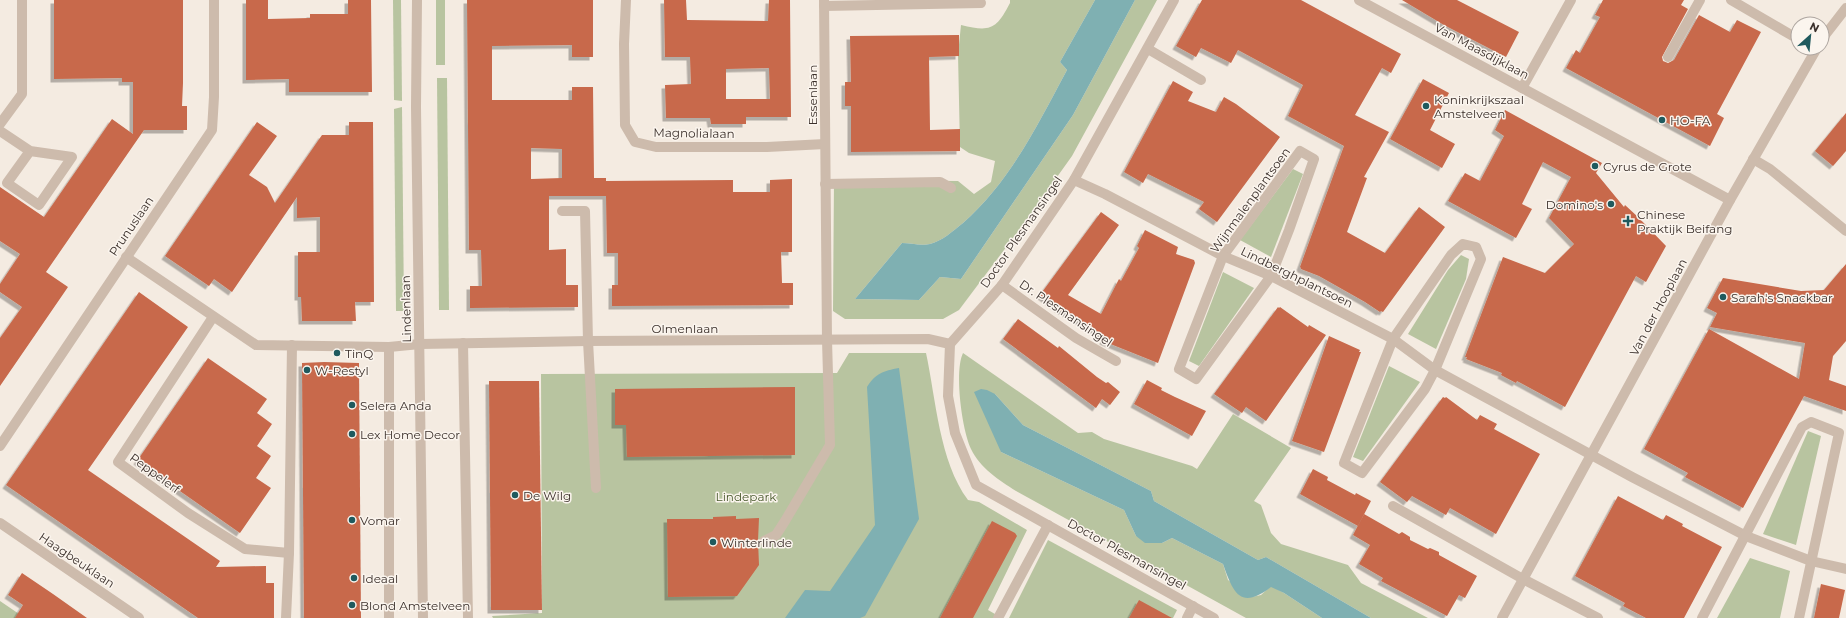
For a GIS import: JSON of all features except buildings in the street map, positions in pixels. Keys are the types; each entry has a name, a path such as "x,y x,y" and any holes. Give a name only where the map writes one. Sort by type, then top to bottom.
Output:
{"street":[{"path":"0,124 22,94 22,0"},
{"name":"Prunuslaan","path":"0,446 212,130 214,97 214,0"},
{"name":"Lindenlaan","path":"417,0 416,107 423,618"},
{"name":"Magnolialaan","path":"626,0 624,44 625,125 635,142 656,146 767,147 825,144"},
{"name":"Doctor Plesmansingel","path":"1174,0 1074,180 1002,285 950,344 948,396 955,433 976,485 1214,618"},
{"name":"Van Maasdijklaan","path":"1359,0 1372,3 1522,88 1730,200"},
{"path":"1522,88 1571,0"},
{"path":"1668,57 1700,0"},
{"path":"1731,0 1790,34"},
{"name":"Essenlaan","path":"764,541 776,534 785,521 830,445 827,340 824,3 981,3"},
{"path":"1830,29 1846,8"},
{"path":"1148,49 1201,80"},
{"name":"Van der Hooplaan","path":"1502,618 1810,56"},
{"path":"0,131 30,151 72,157 39,205 7,183 30,151"},
{"name":"Wijnmalenplantsoen","path":"1300,152 1314,159 1271,276 1196,379 1179,369 1223,256 1300,152"},
{"path":"1753,159 1770,169 1846,231"},
{"name":"Doctor Plesmansingel","path":"1074,180 1105,194"},
{"path":"825,184 940,182 951,188"},
{"name":"Lindberghplantsoen","path":"1105,194 1223,256 1271,276 1393,339 1435,370 1746,536 1811,561 1846,569"},
{"path":"562,211 585,211 588,341 596,488"},
{"path":"1463,244 1476,247 1481,259 1435,370 1425,389 1362,473 1344,463 1393,339 1451,255 1463,244"},
{"path":"126,257 256,345 389,347 420,344"},
{"name":"Dr. Plesmansingel","path":"1002,285 1076,338 1116,361"},
{"name":"Peppelerf","path":"213,317 118,462 188,513 245,550 289,553"},
{"name":"Olmenlaan","path":"420,344 588,341 928,339 950,344"},
{"path":"463,343 468,618"},
{"path":"286,618 289,553 292,345"},
{"name":"Lindenlaan","path":"389,347 389,618"},
{"path":"1702,618 1802,427 1811,422 1839,433 1799,618"},
{"path":"1393,506 1523,579 1598,618"},
{"name":"Haagbeuklaan","path":"0,523 139,618"},
{"name":"Doctor Plesmansingel","path":"998,618 1048,526"},
{"name":"Doctor Plesmansingel","path":"1187,618 1193,606"}],"green space":[{"path":"393,0 401,0 402,101 394,100"},
{"path":"436,0 445,0 445,65 436,65"},
{"path":"1010,0 1095,0 1060,62 1067,70 1022,151 995,189 980,207 963,223 943,238 927,245 902,243 855,299 919,300 940,277 961,279 1073,115 1135,0 1157,0 1072,156 959,310 943,319 845,319 833,311 834,180 958,181 974,194 991,182 995,161 969,153 960,147 958,54 961,25 979,28 991,27 1001,19 1010,3"},
{"path":"437,78 447,78 449,310 439,310"},
{"path":"402,107 404,311 396,311 394,109"},
{"path":"1293,169 1303,174 1271,257 1240,240"},
{"path":"1461,255 1469,259 1466,279 1436,349 1408,334 1448,270"},
{"path":"1223,272 1254,288 1199,366 1189,361"},
{"name":"Lindepark","path":"849,353 926,353 940,429 951,467 958,484 968,500 979,502 1027,530 988,610 1002,618 493,618 492,616 542,613 541,374 837,373"},
{"path":"963,353 1078,433 1092,432 1104,439 1192,466 1197,469 1233,414 1291,448 1254,501 1261,505 1271,533 1281,544 1348,565 1361,583 1428,618 1371,618 1266,557 1258,560 1154,501 1151,491 1023,425 995,394 1001,452 1124,510 1136,536 1162,543 1172,538 1223,564 1228,580 1252,597 1261,595 1271,586 1322,618 1246,618 1016,491 985,468 979,462 971,449 965,429 960,401 959,373"},
{"path":"1389,366 1420,382 1363,461 1353,457"},
{"path":"1808,431 1821,436 1796,545 1763,534"},
{"path":"1048,540 1177,610 1173,618 1009,618"},
{"path":"1750,558 1790,571 1780,618 1717,618"},
{"path":"0,601 25,618 0,618"}],"water":[{"path":"1095,0 1135,0 1073,115 961,279 940,277 919,300 855,299 902,243 927,245 943,238 963,223 980,207 995,189 1022,151 1067,70 1060,62"},
{"path":"899,368 919,519 865,616 860,618 785,618 805,590 830,591 875,525 867,387 880,373"},
{"path":"981,389 995,394 1023,425 1151,491 1154,501 1258,560 1266,557 1371,618 1322,618 1284,593 1271,587 1260,594 1245,598 1234,590 1223,564 1172,538 1162,543 1145,543 1136,536 1124,510 1001,452 974,392"}],"place":[{"name":"Koninkrijkszaal Amstelveen","path":"1426,106"},
{"name":"HO-FA","path":"1662,120"},
{"name":"Cyrus de Grote","path":"1595,166"},
{"name":"Domino's","path":"1611,204"},
{"name":"Chinese Praktijk Beifang","path":"1628,221"},
{"name":"Sarah's Snackbar","path":"1723,297"},
{"name":"TinQ","path":"337,353"},
{"name":"W-Restyl","path":"307,370"},
{"name":"Selera Anda","path":"352,405"},
{"name":"Lex Home Decor","path":"352,434"},
{"name":"De Wilg","path":"515,495"},
{"name":"Vomar","path":"352,520"},
{"name":"Winterlinde","path":"713,542"},
{"name":"Ideaal","path":"354,578"},
{"name":"Blond Amstelveen","path":"352,605"}]}
